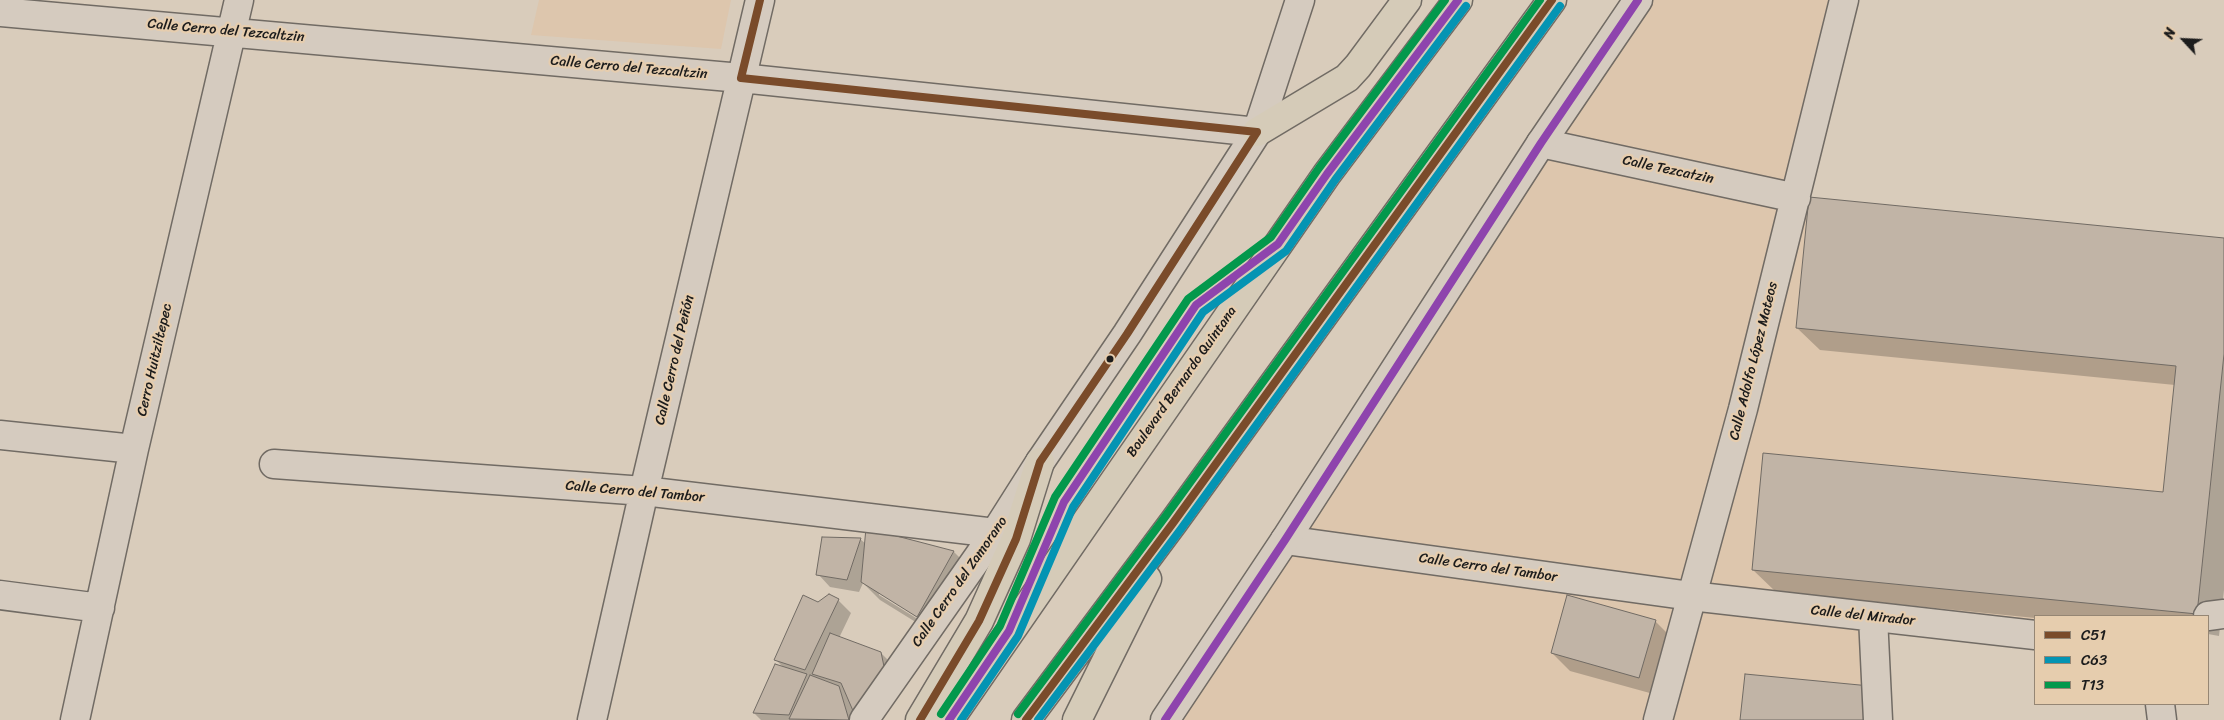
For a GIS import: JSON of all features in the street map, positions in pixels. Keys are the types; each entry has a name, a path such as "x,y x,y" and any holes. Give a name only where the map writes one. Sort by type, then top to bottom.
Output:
{"main road":[{"path":"1257,132 1347,78 1358,66 1406,0"},
{"name":"Boulevard Bernardo Quintana","path":"948,720 1327,174 1458,0"},
{"path":"1026,720 1173,523 1552,0"},
{"path":"920,720 979,621 1016,539 1040,462"},
{"path":"1077,720 1173,523"}],"street":[{"name":"Cerro Huitziltepec","path":"75,720 134,449 239,0"},
{"name":"Calle Cerro del Peñón","path":"592,720 760,0"},
{"name":"Calle Cerro del Zamorano","path":"864,720 995,533 1040,462 1127,334 1257,132 1300,0"},
{"path":"1165,720 1285,540 1541,143 1638,0"},
{"name":"Calle Adolfo López Mateos","path":"1658,720 1743,409 1844,0"},
{"name":"Calle Cerro del Tezcaltzin","path":"0,12 742,78 1257,132"},
{"name":"Calle Tezcatzin","path":"1541,143 1796,198"},
{"path":"0,436 134,449"},
{"name":"Calle Cerro del Tambor","path":"274,464 644,491 995,533"},
{"name":"Calle Cerro del Tambor","path":"1285,540 1692,596"},
{"path":"0,595 100,608"},
{"name":"Calle del Mirador","path":"1692,596 2034,635"},
{"path":"2209,616 2224,614"},
{"path":"1874,617 1878,720"},
{"path":"2160,705 2162,720"}],"shaded area":[{"path":"539,0 731,0 721,49 531,35"},
{"path":"1638,0 1844,0 1796,197 2224,246 2183,493 2193,615 2034,615 2034,635 1874,617 1878,720 1165,720"}],"building":[{"path":"1809,197 2224,238 2224,354 2197,614 1752,570 1763,453 2163,492 2176,366 1796,328"},
{"path":"866,528 954,551 917,617 861,582"},
{"path":"822,537 861,538 847,580 816,575"},
{"path":"829,594 839,599 805,670 774,660 803,595 818,602"},
{"path":"1567,595 1656,620 1639,678 1551,653"},
{"path":"830,633 881,652 887,681 857,720 841,683 812,674"},
{"path":"775,664 807,674 789,715 753,713"},
{"path":"1745,674 1870,686 1866,720 1740,720"},
{"path":"810,675 839,686 849,720 789,719"}],"transit line":[{"name":"C51","path":"760,0 741,78 1257,132 1127,334 1040,462 1016,539 979,621 920,720"},
{"name":"T13","path":"941,714 1000,626 1055,497 1188,299 1271,237 1319,168 1445,0"},
{"path":"949,720 1009,631 1064,502 1196,305 1278,244 1327,174 1458,0"},
{"name":"T13","path":"1018,714 1165,517 1540,0"},
{"name":"C51","path":"1026,720 1173,523 1552,0"},
{"path":"1165,720 1285,540 1541,143 1638,0"},
{"name":"C63","path":"961,720 1018,636 1073,507 1203,312 1286,251 1335,180 1466,6"},
{"name":"C63","path":"1038,720 1181,529 1560,6"}]}
